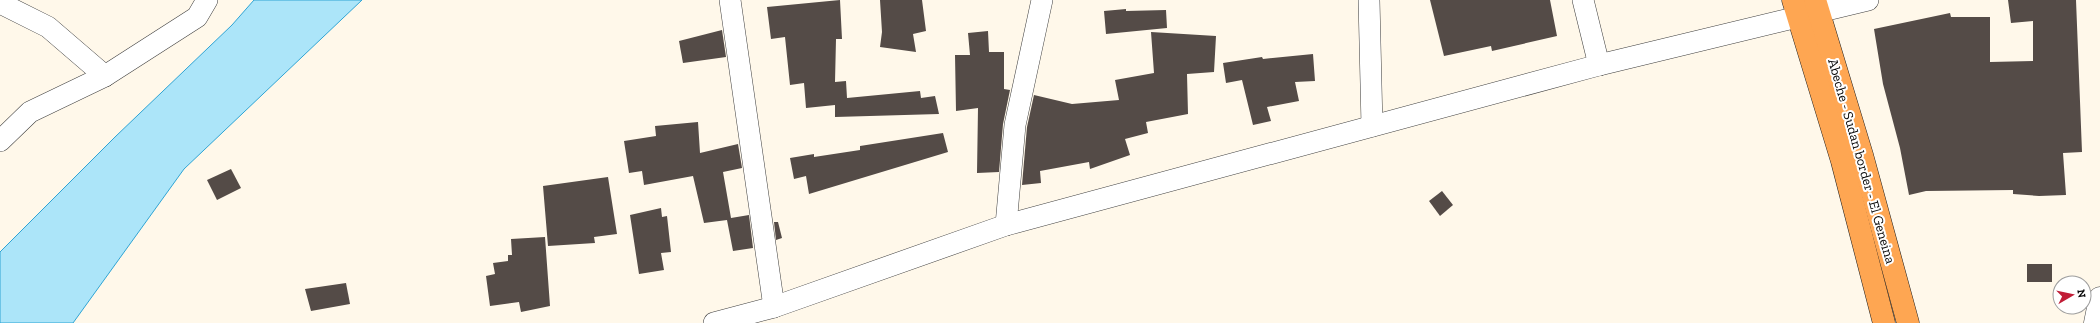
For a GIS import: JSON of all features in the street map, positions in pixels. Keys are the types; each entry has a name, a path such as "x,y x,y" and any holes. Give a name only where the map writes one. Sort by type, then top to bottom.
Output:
{"highway":[{"name":"Abeche - Sudan border - El Geneina","path":"1806,7 1862,155 1908,323"},
{"name":"Abeche - Sudan border - El Geneina","path":"1806,7 1842,161 1884,323"},
{"path":"1842,161 1862,155"}],"street":[{"path":"0,141 30,112 105,76 197,18 207,0"},
{"path":"730,0 774,307"},
{"path":"1006,225 1015,125 1042,0"},
{"path":"1369,0 1372,126"},
{"path":"1583,0 1599,65"},
{"path":"714,323 774,307 1006,225 1599,65 1806,7 1868,0"},
{"path":"0,3 48,27 105,76"},
{"path":"2094,323 2100,298"}],"water":[{"path":"254,0 362,0 184,169 73,323 0,323 0,252 115,137 232,25"}],"building":[{"path":"840,0 842,39 836,39 835,82 846,81 847,98 920,91 921,98 935,96 939,114 835,117 835,105 806,108 804,83 790,85 785,37 771,39 767,7"},
{"path":"880,0 922,0 926,31 913,34 916,52 880,47 882,32"},
{"path":"1430,0 1550,0 1557,36 1492,51 1491,46 1444,56"},
{"path":"2008,0 2076,0 2082,152 2063,153 2066,195 2039,196 2013,194 2013,190 1926,191 1909,195 1900,148 1883,84 1874,29 1950,13 1951,17 1990,17 1990,62 2033,61 2033,21 2011,23"},
{"path":"1126,9 1126,11 1166,10 1167,28 1106,34 1104,11"},
{"path":"722,30 726,57 683,63 679,41"},
{"path":"988,31 989,52 1004,52 1004,89 1010,90 1003,124 999,172 977,173 978,108 956,111 955,55 970,55 968,33"},
{"path":"1151,32 1216,36 1214,72 1187,74 1188,114 1146,122 1148,133 1125,139 1130,155 1090,169 1089,162 1040,171 1041,183 1022,185 1027,127 1034,95 1072,104 1119,100 1115,80 1154,73"},
{"path":"1313,54 1315,81 1295,82 1299,101 1267,107 1271,121 1253,125 1242,80 1226,83 1223,63 1262,57 1263,59"},
{"path":"698,122 700,153 738,144 742,168 723,172 731,218 749,215 753,248 733,251 727,220 704,223 693,176 644,185 642,171 629,173 624,141 656,136 655,126"},
{"path":"943,133 948,152 809,194 806,176 794,179 790,158 814,154 814,157 860,150 860,146"},
{"path":"231,169 241,188 217,200 207,180"},
{"path":"608,177 617,234 594,237 595,243 548,246 543,186"},
{"path":"1442,191 1453,205 1440,216 1429,201"},
{"path":"661,208 662,217 667,216 671,252 661,253 664,270 639,274 630,215"},
{"path":"774,222 778,222 782,238 776,240"},
{"path":"545,237 550,306 521,312 519,302 490,306 486,276 495,274 493,263 508,261 508,255 512,255 511,239"},
{"path":"2027,264 2052,264 2052,282 2027,282"},
{"path":"346,283 350,304 311,311 305,289"}]}
